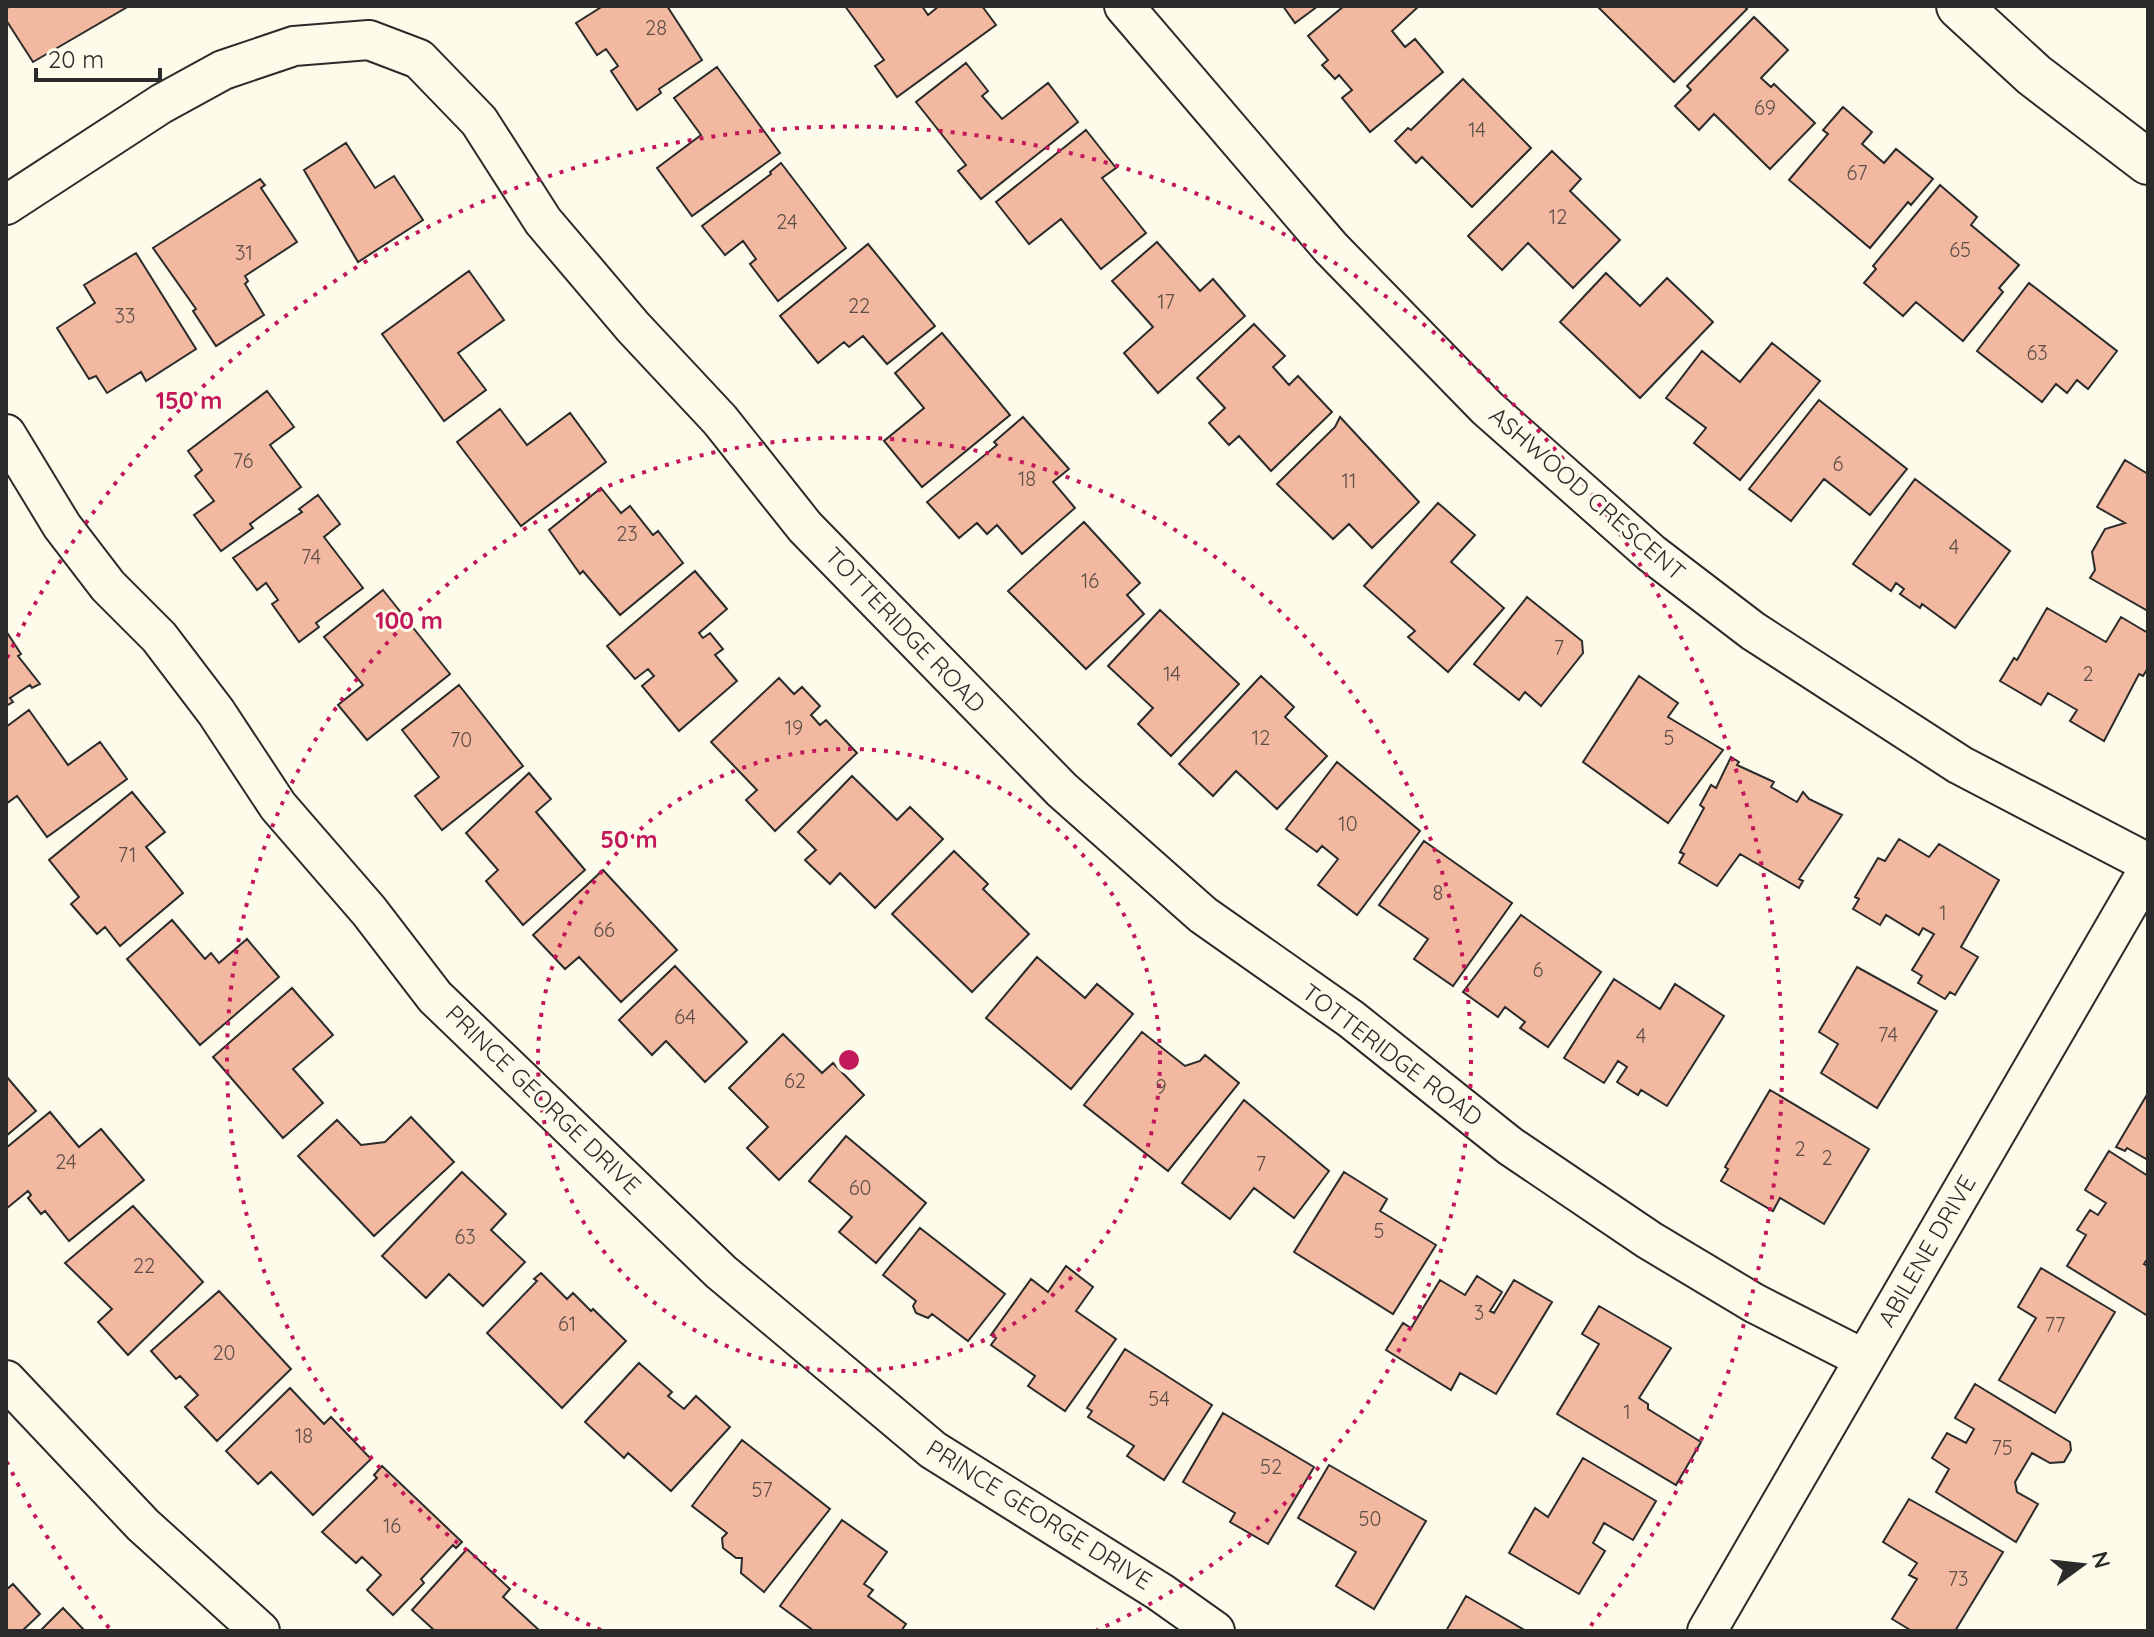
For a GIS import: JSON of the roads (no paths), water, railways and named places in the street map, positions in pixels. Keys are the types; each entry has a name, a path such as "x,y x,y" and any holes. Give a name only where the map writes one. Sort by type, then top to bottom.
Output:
{"street":[{"name":"ASHWOOD CRESCENT","path":"1124,6 1331,248 1487,408 1651,553 1753,631 1960,765 2148,863"},
{"path":"1969,10 2034,75 2148,162"},
{"name":"TOTTERIDGE ROAD","path":"6,205 161,104 223,70 294,46 369,40 419,59 479,121 543,221 633,327 720,420 805,527 1062,790 1203,915 1351,1019 1510,1146 1649,1240 1754,1303 1864,1359"},
{"name":"PRINCE GEORGE DRIVE","path":"6,434 62,526 108,586 159,637 216,712 278,806 369,911 435,997 721,1272 933,1450 1160,1592 1215,1631"},
{"name":"ABILENE DRIVE","path":"1707,1631 2148,870"},
{"path":"6,1380 143,1525 260,1631"}]}
